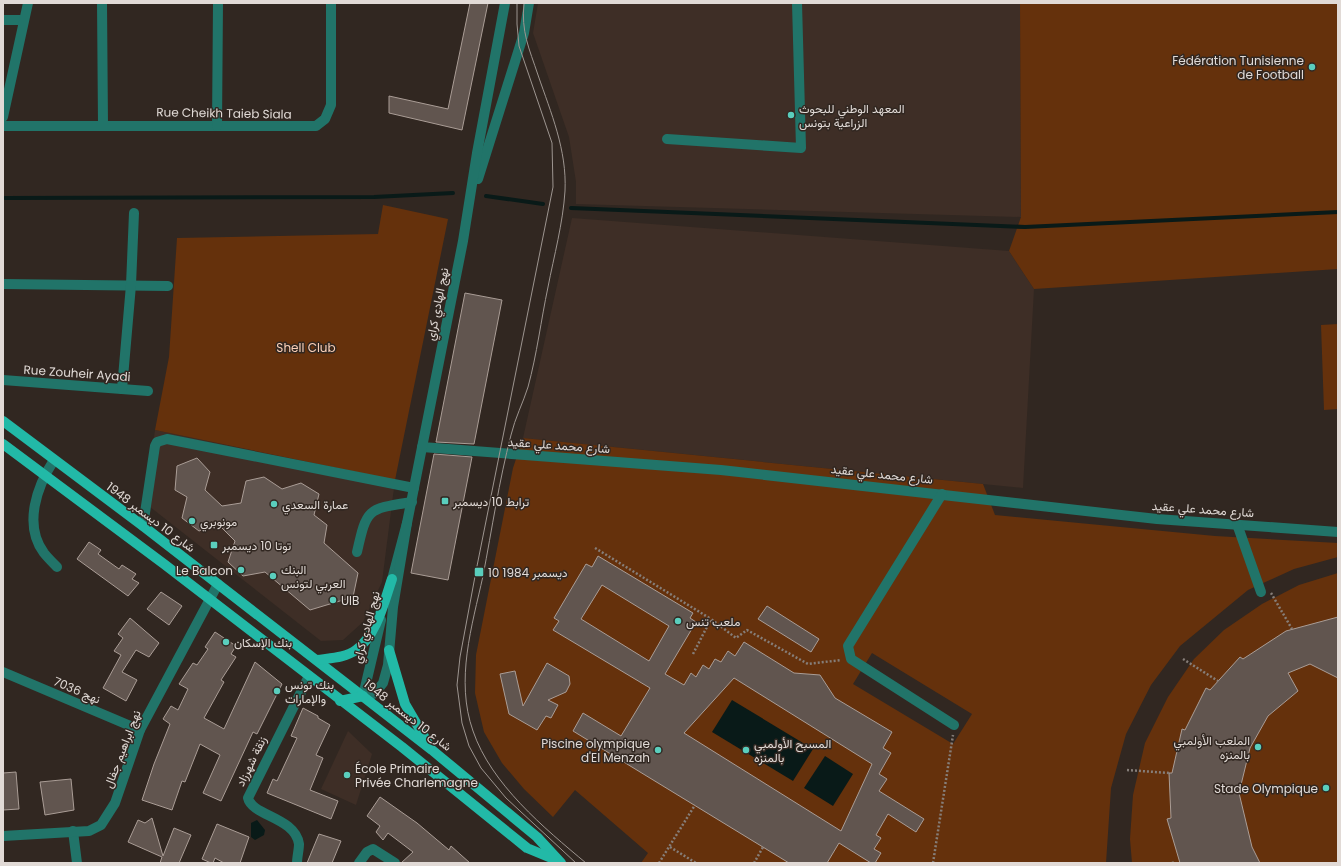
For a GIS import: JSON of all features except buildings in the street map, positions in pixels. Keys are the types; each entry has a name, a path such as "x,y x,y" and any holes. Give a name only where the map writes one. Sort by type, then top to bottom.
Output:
{"main road":[{"name":"شارع 10 ديسمبر 1948","path":"3,420 143,526 432,750 537,837 560,862"},
{"name":"شارع 10 ديسمبر 1948","path":"3,444 309,676 527,848 560,862"},
{"path":"317,660 345,655 356,650 368,638 381,610 392,579"},
{"path":"389,650 405,704 432,750"},
{"path":"340,701 363,696 359,715"}],"street":[{"path":"3,117 23,20 28,3"},
{"path":"102,3 103,125"},
{"path":"217,126 218,3"},
{"name":"Rue Cheikh Taieb Siala","path":"3,126 103,125 312,127 325,119 331,105 331,3"},
{"name":"نهج الهادي كراي","path":"407,523 393,607 388,665 383,683 373,694 363,696 375,640 412,502 469,208 477,153 505,3"},
{"name":"نهج الهادي كراي","path":"469,208 524,33 529,3"},
{"path":"667,139 801,148 797,3"},
{"path":"3,20 23,20"},
{"path":"122,389 131,285 134,213"},
{"path":"3,284 168,286"},
{"name":"Rue Zouheir Ayadi","path":"3,380 148,391"},
{"path":"143,526 155,446 157,442 167,439 414,488"},
{"name":"شارع محمد علي عقيد","path":"422,447 721,470 1157,519 1338,532"},
{"path":"54,460 45,475 34,506 33,522 37,539 44,552 57,567"},
{"path":"942,494 848,646 851,659 954,725"},
{"path":"357,552 363,526 369,514 381,507 412,502"},
{"path":"1237,524 1265,591"},
{"name":"نهج ابراهيم جفال","path":"3,836 89,831 101,825 116,803 140,730 218,584"},
{"name":"نهج 7036","path":"3,672 140,730"},
{"name":"زنقة شهرزاد","path":"297,863 299,843 290,828 279,820 252,806 248,798 309,676"},
{"path":"73,831 77,863"},
{"path":"359,863 367,852 373,849 395,863"}],"path":[{"path":"595,548 711,619 736,638 747,630 808,664 851,659"},
{"path":"1265,591 1292,629"},
{"path":"693,654 711,619"},
{"path":"1183,659 1218,681"},
{"path":"933,863 954,725"},
{"path":"1127,770 1169,773"},
{"path":"659,863 696,805"},
{"path":"670,846 696,863"},
{"path":"754,863 764,848"}],"shaded area":[{"name":"المعهد الوطني للبحوث الزراعية بتونس","path":"538,3 1020,3 1021,217 576,204 576,182 569,137 533,33"},
{"path":"572,218 1009,251 1034,289 1023,488 523,438"},
{"path":"155,430 395,480 382,582 363,622 343,640 321,641 145,503"},
{"path":"732,700 813,749 793,781 712,732"},
{"name":"École Primaire Privée Charlemagne","path":"348,731 372,754 356,805 321,789"},
{"path":"825,756 853,774 833,806 804,788"},
{"path":"257,820 265,830 264,835 255,840 251,837 251,823"}],"green space":[{"path":"1020,3 1338,3 1338,269 1034,289 1009,251 1021,217"},
{"name":"Shell Club","path":"383,205 448,219 395,480 155,430 169,357 177,238 378,234"},
{"path":"1338,324 1338,409 1324,410 1321,325"},
{"path":"523,438 983,484 995,515 1215,536 1338,543 1338,557 1294,569 1248,590 1180,646 1151,685 1126,734 1111,788 1106,863 641,863 648,853 575,790 553,817 524,789 502,763 484,732 475,693 476,655 513,468","holes":["872,653 972,714 953,744 853,684"]},
{"name":"الملعب الأولمبي بالمنزه","path":"1338,573 1338,863 1132,863 1130,839 1133,795 1145,743 1168,697 1194,659 1224,630 1262,604 1299,585"}],"waterway":[{"path":"5,198 374,197 453,193"},
{"path":"486,196 543,204"},
{"path":"571,208 1025,227 1338,212"}],"tram line":[{"path":"517,3 519,46 552,143 553,187 476,571 460,657 457,685 462,723 469,746 481,768 506,798 576,863"},
{"path":"524,3 523,13 526,40 561,146 565,176 564,203 534,362 528,387 513,429 499,487 483,576 470,634 465,673 465,692 473,731 481,750 492,769 520,804 586,863"}],"place":[{"name":"Fédération Tunisienne de Football","path":"1312,67"},
{"name":"المعهد الوطني للبحوث الزراعية بتونس","path":"791,115"},
{"name":"ترابط 10 ديسمبر","path":"445,501"},
{"name":"عمارة السعدي","path":"274,504"},
{"name":"مونوبري","path":"192,521"},
{"name":"توتا 10 ديسمبر","path":"214,545"},
{"name":"Le Balcon","path":"241,570"},
{"name":"10 ديسمبر 1984","path":"479,572"},
{"name":"البنك العربي لتونس","path":"273,576"},
{"name":"UIB","path":"333,600"},
{"name":"ملعب تنس","path":"678,621"},
{"name":"بنك الإسكان","path":"226,642"},
{"name":"بنك تونس والإمارات","path":"277,691"},
{"name":"الملعب الأولمبي بالمنزه","path":"1258,747"},
{"name":"Piscine olympique d'El Menzah","path":"658,750"},
{"name":"المسبح الأولمبي بالمنزه","path":"746,750"},
{"name":"École Primaire Privée Charlemagne","path":"347,775"},
{"name":"Stade Olympique","path":"1326,788"}]}
